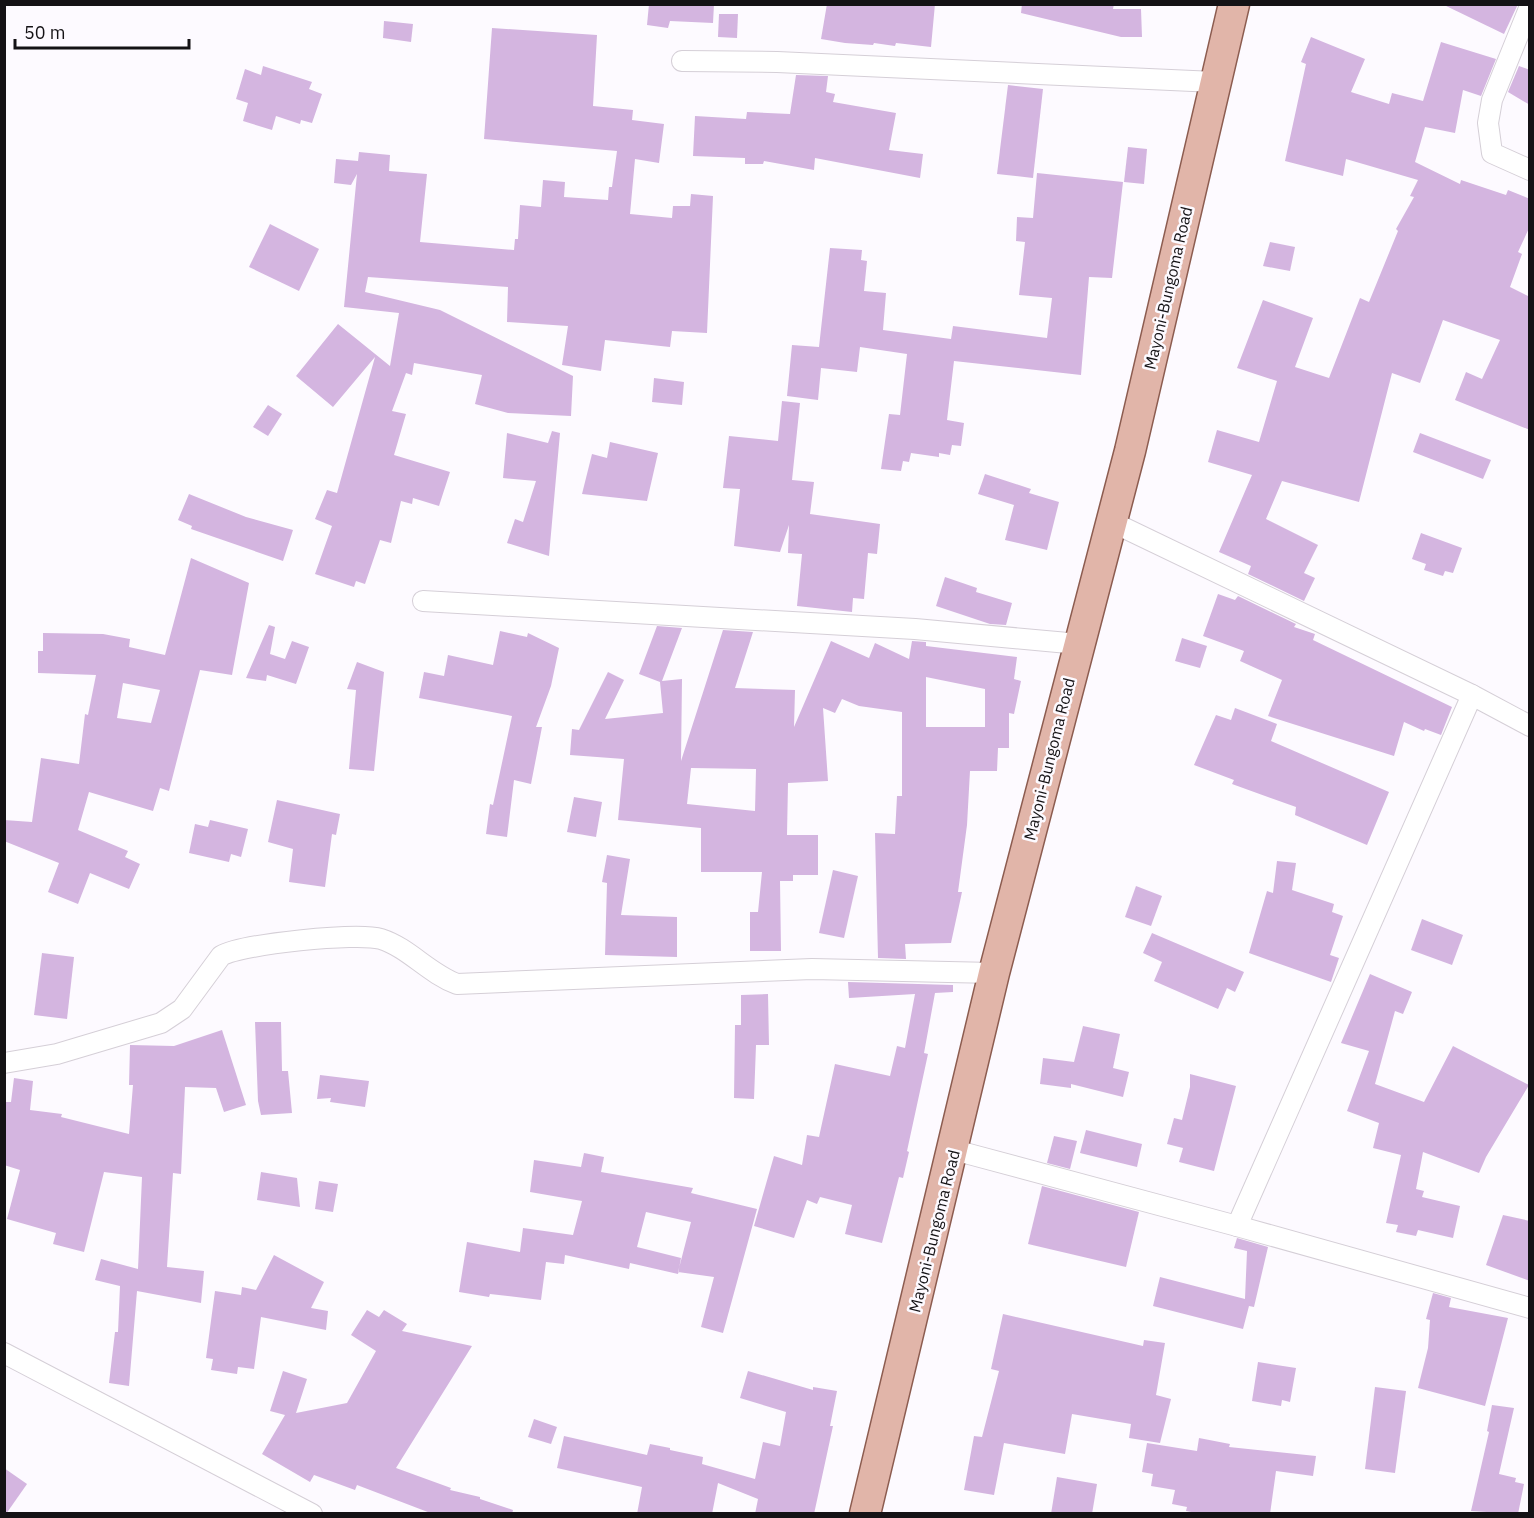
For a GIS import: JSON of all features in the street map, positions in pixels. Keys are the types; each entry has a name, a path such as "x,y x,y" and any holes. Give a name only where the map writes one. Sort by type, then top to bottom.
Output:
{"main road":[{"name":"Mayoni-Bungoma Road","path":"865,1514 954,1150 994,973 1112,522 1234,4"}],"street":[{"path":"1530,6 1492,100 1488,123 1492,153 1530,170"},
{"path":"682,61 789,63 1215,82"},
{"path":"1112,522 1472,695 1530,726"},
{"path":"423,601 915,629 1079,644"},
{"path":"1237,1226 1472,695"},
{"path":"4,1063 57,1054 161,1023 182,1009 221,956 230,950 285,943 360,937 380,939 401,948 439,977 456,984 812,969 994,973"},
{"path":"954,1150 1530,1308"},
{"path":"4,1353 312,1514"}],"building":[{"path":"649,4 714,4 713,23 670,21 668,28 647,25"},
{"path":"827,4 935,4 931,47 896,43 895,46 845,43 821,39"},
{"path":"1022,4 1114,4 1113,9 1141,9 1142,37 1121,37 1021,13"},
{"path":"1442,4 1518,4 1504,34"},
{"path":"719,14 738,14 737,38 718,37"},
{"path":"384,21 413,24 411,42 383,38"},
{"path":"492,28 597,35 593,106 633,110 632,120 664,124 659,163 635,159 630,214 672,218 673,206 690,206 691,194 713,196 707,333 672,331 670,347 605,340 601,371 562,365 568,326 507,322 508,287 368,277 365,292 440,310 573,376 571,416 508,413 475,404 482,375 414,363 412,375 406,373 392,411 406,414 394,455 450,472 439,506 413,498 412,504 401,501 391,543 380,540 365,584 356,581 354,587 315,574 332,526 315,519 327,490 337,493 375,357 333,407 296,376 338,324 390,366 399,313 344,307 357,174 351,185 334,183 336,159 358,161 359,152 390,155 389,171 427,174 420,242 514,250 515,239 518,239 520,205 541,207 543,180 565,182 564,197 608,200 609,187 612,187 617,151 484,139"},
{"path":"1311,37 1365,59 1351,92 1389,104 1392,93 1423,101 1441,42 1496,59 1481,96 1463,90 1455,133 1425,127 1415,162 1460,184 1461,180 1506,195 1508,190 1530,199 1530,226 1518,252 1522,254 1510,287 1530,297 1530,430 1455,400 1466,372 1482,379 1500,340 1443,320 1420,383 1392,373 1359,502 1282,481 1266,519 1318,545 1304,573 1315,578 1304,601 1248,574 1251,566 1219,552 1252,475 1208,462 1217,430 1259,442 1277,381 1237,368 1263,300 1313,318 1295,367 1329,378 1360,298 1369,302 1398,231 1396,229 1414,197 1410,196 1418,180 1346,159 1343,176 1285,161 1306,64 1301,62"},
{"path":"263,66 312,82 309,89 322,94 312,123 301,120 300,124 276,116 272,130 243,121 248,103 236,99 245,69 261,75"},
{"path":"1519,66 1530,70 1530,105 1508,92"},
{"path":"796,75 828,76 826,92 835,94 833,102 896,113 889,150 923,154 920,178 815,158 814,170 764,161 763,164 745,164 745,158 693,156 695,116 746,119 747,112 790,114"},
{"path":"1008,85 1043,89 1033,178 997,174"},
{"path":"1128,147 1147,149 1144,184 1124,182"},
{"path":"1037,173 1123,182 1112,278 1089,277 1081,375 954,361 947,420 964,423 961,446 952,445 950,455 939,453 939,457 911,453 909,462 903,461 901,471 881,469 889,414 900,415 907,354 860,347 857,372 821,368 818,400 787,396 792,345 819,347 830,248 862,250 861,260 867,261 864,291 886,293 883,330 951,339 953,326 1047,338 1052,298 1019,295 1025,242 1016,241 1017,217 1033,218"},
{"path":"270,224 319,249 299,291 249,267"},
{"path":"1270,242 1295,247 1290,271 1263,266"},
{"path":"654,378 684,382 682,405 652,402"},
{"path":"782,401 800,403 792,480 814,482 810,514 880,524 877,554 868,553 864,599 853,598 852,612 797,606 802,554 788,553 789,525 780,552 734,546 740,489 723,488 729,436 778,441"},
{"path":"268,405 282,414 268,436 253,427"},
{"path":"552,431 560,433 549,556 507,543 515,519 523,522 536,481 503,478 507,433 548,443"},
{"path":"1420,433 1491,460 1483,479 1413,452"},
{"path":"610,442 658,453 647,501 582,494 592,454 607,458"},
{"path":"985,474 1031,489 1029,493 1059,502 1047,550 1005,540 1014,505 978,494"},
{"path":"189,494 246,517 293,530 283,561 191,529 192,526 178,520"},
{"path":"1421,533 1462,548 1453,573 1445,571 1443,576 1424,570 1426,564 1412,559"},
{"path":"191,558 249,583 232,675 200,670 169,791 160,788 153,811 89,792 78,830 128,851 125,857 140,864 129,889 90,873 78,904 48,892 59,863 4,841 4,820 32,822 41,758 79,764 85,714 88,715 96,675 38,673 38,651 43,651 43,633 103,634 130,639 129,647 165,655","holes":["123,683 160,690 151,723 117,718"]},
{"path":"945,577 977,588 976,592 1012,603 1006,625 990,624 936,606"},
{"path":"1218,594 1235,600 1238,596 1296,624 1294,627 1315,634 1313,640 1452,707 1441,735 1425,729 1424,731 1404,722 1394,756 1268,716 1282,680 1240,661 1244,651 1203,636"},
{"path":"269,625 275,627 270,654 285,659 292,641 309,647 296,684 267,675 266,681 246,678"},
{"path":"657,626 682,628 662,681 682,679 681,761 723,630 753,632 735,688 795,690 794,727 831,641 869,658 875,643 909,659 912,641 926,642 926,646 1017,657 1014,679 1021,681 1014,714 1009,713 1009,748 998,748 997,771 970,771 967,825 958,892 962,892 951,943 905,944 906,959 878,958 875,833 895,834 897,796 902,796 902,712 859,706 842,699 835,713 823,708 828,781 788,783 787,835 818,835 818,875 793,875 793,881 780,881 781,951 750,951 750,912 758,912 762,872 701,872 701,828 618,820 624,759 570,755 572,729 579,730 608,672 624,680 605,719 663,713 660,682 639,674","holes":["926,677 985,689 985,727 926,727","691,768 756,769 755,811 687,804"]},
{"path":"500,631 527,637 528,633 559,648 551,686 536,727 542,727 531,784 514,780 507,837 486,834 490,804 493,805 512,716 419,698 424,672 444,676 448,655 493,665"},
{"path":"1182,638 1207,646 1200,668 1175,661"},
{"path":"357,662 384,672 374,771 349,769 356,690 347,689"},
{"path":"1235,708 1277,724 1271,741 1389,792 1367,845 1295,815 1296,807 1232,784 1234,780 1194,765 1216,715 1231,720"},
{"path":"574,797 602,802 596,837 567,832"},
{"path":"277,800 340,814 336,835 332,834 325,887 289,882 293,849 268,842"},
{"path":"210,820 248,829 241,857 231,854 229,862 189,853 195,824 208,827"},
{"path":"607,855 630,859 621,915 677,917 677,957 605,955 607,883 602,882"},
{"path":"1277,861 1296,863 1292,890 1334,904 1332,912 1343,916 1330,955 1339,958 1331,982 1249,953 1267,891 1273,893"},
{"path":"833,870 858,876 844,938 819,933"},
{"path":"1136,886 1162,896 1151,926 1125,917"},
{"path":"1422,919 1463,935 1452,965 1411,950"},
{"path":"1152,933 1244,972 1235,992 1227,988 1218,1009 1154,981 1162,962 1143,953"},
{"path":"42,953 74,957 67,1019 34,1015"},
{"path":"1370,974 1412,992 1403,1014 1395,1011 1375,1084 1424,1102 1453,1046 1529,1085 1486,1157 1479,1173 1423,1152 1416,1189 1424,1191 1422,1197 1460,1206 1453,1238 1418,1230 1416,1236 1396,1232 1398,1225 1386,1223 1401,1155 1373,1148 1379,1123 1347,1111 1369,1051 1341,1043"},
{"path":"848,982 953,985 953,992 935,993 924,1053 928,1054 907,1151 909,1152 903,1178 899,1177 882,1243 845,1234 852,1205 820,1197 817,1204 807,1200 794,1238 754,1226 774,1156 802,1165 807,1135 819,1137 835,1064 890,1076 897,1046 905,1048 915,994 849,998"},
{"path":"768,994 769,1045 756,1045 754,1099 734,1098 735,1025 741,1025 741,995"},
{"path":"255,1022 281,1022 282,1071 288,1071 292,1113 261,1115 258,1101"},
{"path":"1083,1026 1120,1034 1113,1068 1129,1072 1123,1097 1071,1084 1071,1088 1040,1084 1043,1058 1074,1062"},
{"path":"222,1030 246,1105 224,1112 216,1088 185,1087 181,1174 173,1173 167,1267 204,1271 201,1303 137,1291 129,1386 109,1383 115,1332 118,1332 120,1286 95,1280 101,1259 138,1269 142,1177 104,1172 84,1252 53,1244 56,1233 7,1219 20,1170 4,1165 6,1102 11,1102 14,1078 33,1081 30,1110 62,1114 61,1117 129,1134 133,1085 129,1085 130,1045 174,1046"},
{"path":"1190,1074 1236,1086 1214,1171 1179,1162 1183,1148 1167,1144 1174,1118 1182,1120 1190,1087"},
{"path":"320,1075 369,1081 365,1107 330,1102 331,1098 317,1099"},
{"path":"1086,1130 1142,1144 1137,1167 1080,1153"},
{"path":"1054,1136 1077,1141 1070,1169 1047,1163"},
{"path":"584,1153 604,1157 601,1172 693,1188 691,1193 757,1209 723,1333 701,1327 714,1277 678,1272 678,1274 630,1263 629,1269 565,1255 564,1264 546,1262 541,1300 490,1294 489,1297 459,1292 467,1242 520,1252 523,1228 573,1235 582,1201 530,1192 534,1160 581,1167","holes":["646,1212 691,1222 679,1267 681,1258 637,1247"]},
{"path":"261,1172 297,1178 300,1207 257,1200"},
{"path":"319,1181 338,1184 333,1212 315,1209"},
{"path":"1042,1186 1139,1212 1126,1267 1028,1244"},
{"path":"1503,1215 1530,1221 1530,1281 1486,1265"},
{"path":"1237,1238 1268,1247 1254,1307 1249,1306 1243,1329 1153,1306 1160,1277 1245,1299 1247,1251 1234,1248"},
{"path":"274,1255 324,1282 311,1308 328,1311 326,1330 261,1317 254,1369 238,1367 237,1374 211,1370 213,1359 206,1358 215,1291 241,1295 242,1287 256,1290"},
{"path":"1433,1293 1451,1298 1449,1307 1508,1318 1485,1406 1418,1388 1428,1348 1430,1320 1426,1319"},
{"path":"367,1310 379,1317 384,1310 407,1324 402,1331 472,1346 396,1468 451,1488 450,1490 480,1497 480,1499 513,1510 512,1514 433,1514 357,1485 355,1490 314,1475 310,1482 262,1454 285,1415 270,1411 283,1371 307,1379 296,1413 347,1403 376,1351 351,1335"},
{"path":"1003,1314 1143,1346 1144,1340 1165,1343 1156,1395 1171,1399 1160,1443 1129,1438 1131,1424 1072,1414 1065,1454 1004,1443 994,1495 964,1490 974,1436 982,1437 999,1371 991,1369"},
{"path":"1258,1362 1296,1368 1290,1402 1282,1400 1281,1406 1252,1401"},
{"path":"748,1371 813,1390 813,1387 837,1391 830,1426 833,1426 814,1514 755,1514 758,1499 718,1483 712,1514 637,1514 642,1487 557,1468 564,1436 647,1455 650,1444 670,1448 670,1450 703,1457 702,1464 755,1479 763,1442 780,1446 786,1412 740,1398"},
{"path":"1375,1387 1406,1391 1395,1473 1365,1469"},
{"path":"1492,1405 1514,1408 1499,1474 1516,1478 1515,1482 1524,1484 1518,1514 1471,1511 1489,1432 1487,1431"},
{"path":"534,1419 557,1427 551,1444 528,1437"},
{"path":"1199,1438 1230,1444 1229,1447 1316,1456 1313,1476 1276,1471 1270,1514 1202,1514 1186,1511 1187,1507 1172,1504 1175,1490 1151,1486 1153,1474 1142,1472 1147,1443 1197,1451"},
{"path":"4,1468 27,1484 6,1514 4,1514"},
{"path":"1057,1477 1097,1484 1092,1514 1051,1514"}]}
